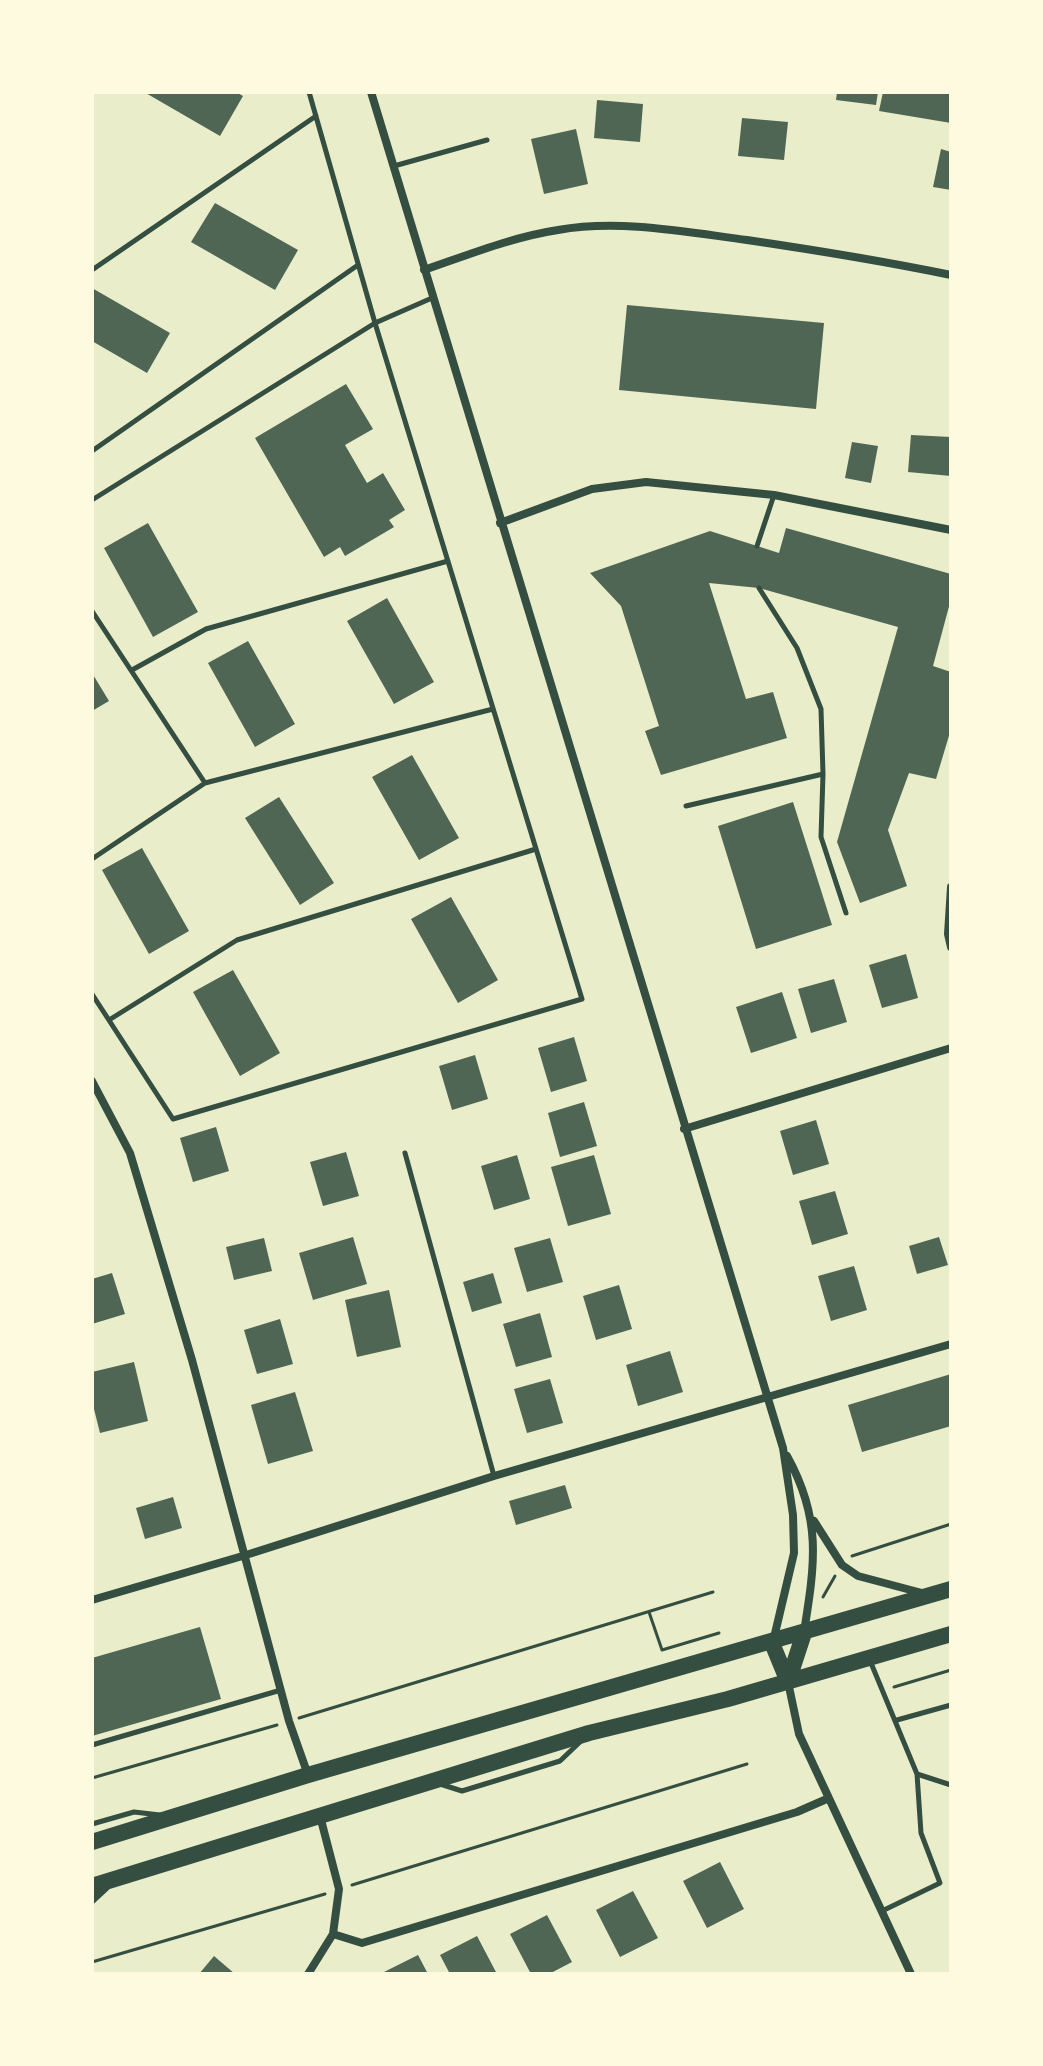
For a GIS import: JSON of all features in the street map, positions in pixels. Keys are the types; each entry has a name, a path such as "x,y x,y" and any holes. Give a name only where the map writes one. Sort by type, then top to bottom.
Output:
{"main road":[{"path":"92,1842 308,1775 772,1643 944,1589"},
{"path":"788,1682 804,1633"},
{"path":"92,1886 589,1733 788,1682 951,1634"},
{"path":"772,1643 788,1682"}],"street":[{"path":"371,92 783,1448 793,1515 794,1553 772,1643"},
{"path":"424,270 514,239 561,229 616,227 694,233 879,260 951,275"},
{"path":"500,523 592,489 646,482 774,495 951,530"},
{"path":"951,887 948,934 951,947"},
{"path":"684,1129 951,1048"},
{"path":"92,1081 130,1153 246,1555 289,1721 308,1775"},
{"path":"92,1600 494,1476 951,1344"},
{"path":"783,1448 810,1505 813,1520 812,1575 804,1633"},
{"path":"813,1520 842,1565 858,1576 944,1589"},
{"path":"788,1682 799,1734 879,1912 911,1974"},
{"path":"333,1934 362,1943 797,1812 829,1798"},
{"path":"308,1974 333,1934 339,1889 319,1815"},
{"path":"92,1900 113,1880"}],"lane":[{"path":"92,994 173,1119 582,999 375,323 309,92"},
{"path":"92,270 316,116"},
{"path":"393,166 487,140"},
{"path":"92,451 358,265"},
{"path":"92,500 375,323 432,298"},
{"path":"757,546 774,495"},
{"path":"132,670 206,629 448,561"},
{"path":"759,588 797,648 821,709 821,837 846,913"},
{"path":"92,611 205,783"},
{"path":"92,859 205,783 493,709"},
{"path":"686,806 823,774"},
{"path":"109,1020 237,940 536,849"},
{"path":"405,1153 494,1476"},
{"path":"869,1658 880,1691 897,1720 917,1774 921,1833 940,1883 879,1912"},
{"path":"92,1745 281,1690"},
{"path":"897,1720 951,1705"},
{"path":"917,1774 951,1785"},
{"path":"92,1824 134,1812 173,1817"}],"path":[{"path":"847,1557 951,1524"},
{"path":"818,1605 835,1576"},
{"path":"92,1778 713,1592"},
{"path":"649,1612 662,1650 719,1633"},
{"path":"880,1691 951,1670"},
{"path":"352,1885 747,1764"},
{"path":"92,1962 325,1894"}],"building":[{"path":"144,92 236,92 243,96 220,136"},
{"path":"837,92 878,92 876,105 836,100"},
{"path":"883,92 951,92 951,123 879,111"},
{"path":"597,100 643,104 640,142 594,138"},
{"path":"742,118 788,122 784,160 738,156"},
{"path":"576,129 588,184 544,194 531,139"},
{"path":"941,149 951,152 951,190 933,187"},
{"path":"215,203 298,250 275,290 191,242"},
{"path":"92,288 170,333 147,373 92,341"},
{"path":"627,305 824,323 816,409 619,390"},
{"path":"346,384 373,429 345,445 367,483 383,473 405,510 389,520 394,527 345,556 340,547 324,557 255,438"},
{"path":"911,435 951,437 951,476 908,472"},
{"path":"852,442 878,446 871,483 845,478"},
{"path":"148,523 198,612 153,637 104,548"},
{"path":"786,528 951,574 951,599 933,666 951,672 951,729 936,779 909,773 888,830 907,886 860,903 837,842 898,627 759,588 709,583 746,699 773,692 787,738 661,775 645,731 659,726 621,606 590,573 710,531 779,553"},
{"path":"387,598 434,682 394,704 347,621"},
{"path":"248,641 295,724 255,747 208,663"},
{"path":"92,673 109,701 92,711"},
{"path":"412,755 459,838 419,860 372,777"},
{"path":"279,797 334,883 300,905 245,818"},
{"path":"793,802 832,925 756,949 718,826"},
{"path":"142,848 189,931 149,954 102,870"},
{"path":"451,897 498,980 458,1003 411,919"},
{"path":"906,954 918,998 882,1008 869,965"},
{"path":"233,970 280,1053 240,1076 193,992"},
{"path":"834,979 847,1022 811,1033 798,989"},
{"path":"782,992 797,1038 751,1053 736,1007"},
{"path":"574,1037 587,1081 551,1092 538,1048"},
{"path":"475,1055 488,1099 452,1110 439,1066"},
{"path":"584,1102 597,1146 560,1157 548,1113"},
{"path":"816,1120 829,1164 793,1175 780,1131"},
{"path":"216,1127 229,1171 193,1182 180,1138"},
{"path":"346,1152 359,1196 323,1206 310,1162"},
{"path":"517,1155 530,1199 494,1210 481,1166"},
{"path":"594,1155 611,1214 568,1226 551,1167"},
{"path":"835,1191 848,1234 812,1245 799,1201"},
{"path":"353,1237 367,1284 313,1300 299,1253"},
{"path":"939,1237 948,1265 917,1274 909,1246"},
{"path":"264,1238 272,1271 234,1280 226,1247"},
{"path":"550,1238 563,1282 527,1292 514,1248"},
{"path":"854,1266 867,1310 831,1321 818,1276"},
{"path":"112,1273 125,1314 92,1324 92,1279"},
{"path":"493,1273 502,1303 472,1312 463,1282"},
{"path":"619,1285 632,1329 596,1340 583,1296"},
{"path":"389,1290 401,1347 357,1357 345,1300"},
{"path":"540,1313 552,1357 516,1367 503,1324"},
{"path":"280,1319 293,1364 257,1374 244,1330"},
{"path":"670,1351 683,1392 638,1406 626,1365"},
{"path":"134,1362 148,1421 100,1433 92,1401 92,1372"},
{"path":"951,1374 951,1426 862,1452 848,1405"},
{"path":"550,1379 563,1423 527,1433 514,1389"},
{"path":"295,1392 313,1451 268,1464 251,1405"},
{"path":"565,1485 572,1508 516,1525 509,1501"},
{"path":"173,1497 182,1528 145,1539 136,1508"},
{"path":"200,1627 221,1699 92,1736 92,1658"},
{"path":"720,1862 744,1909 707,1928 683,1881"},
{"path":"633,1891 658,1938 620,1957 596,1910"},
{"path":"547,1915 572,1962 549,1974 531,1974 510,1934"},
{"path":"477,1936 497,1974 450,1974 440,1955"},
{"path":"418,1955 428,1974 380,1974"},
{"path":"214,1956 235,1974 199,1974"}]}
